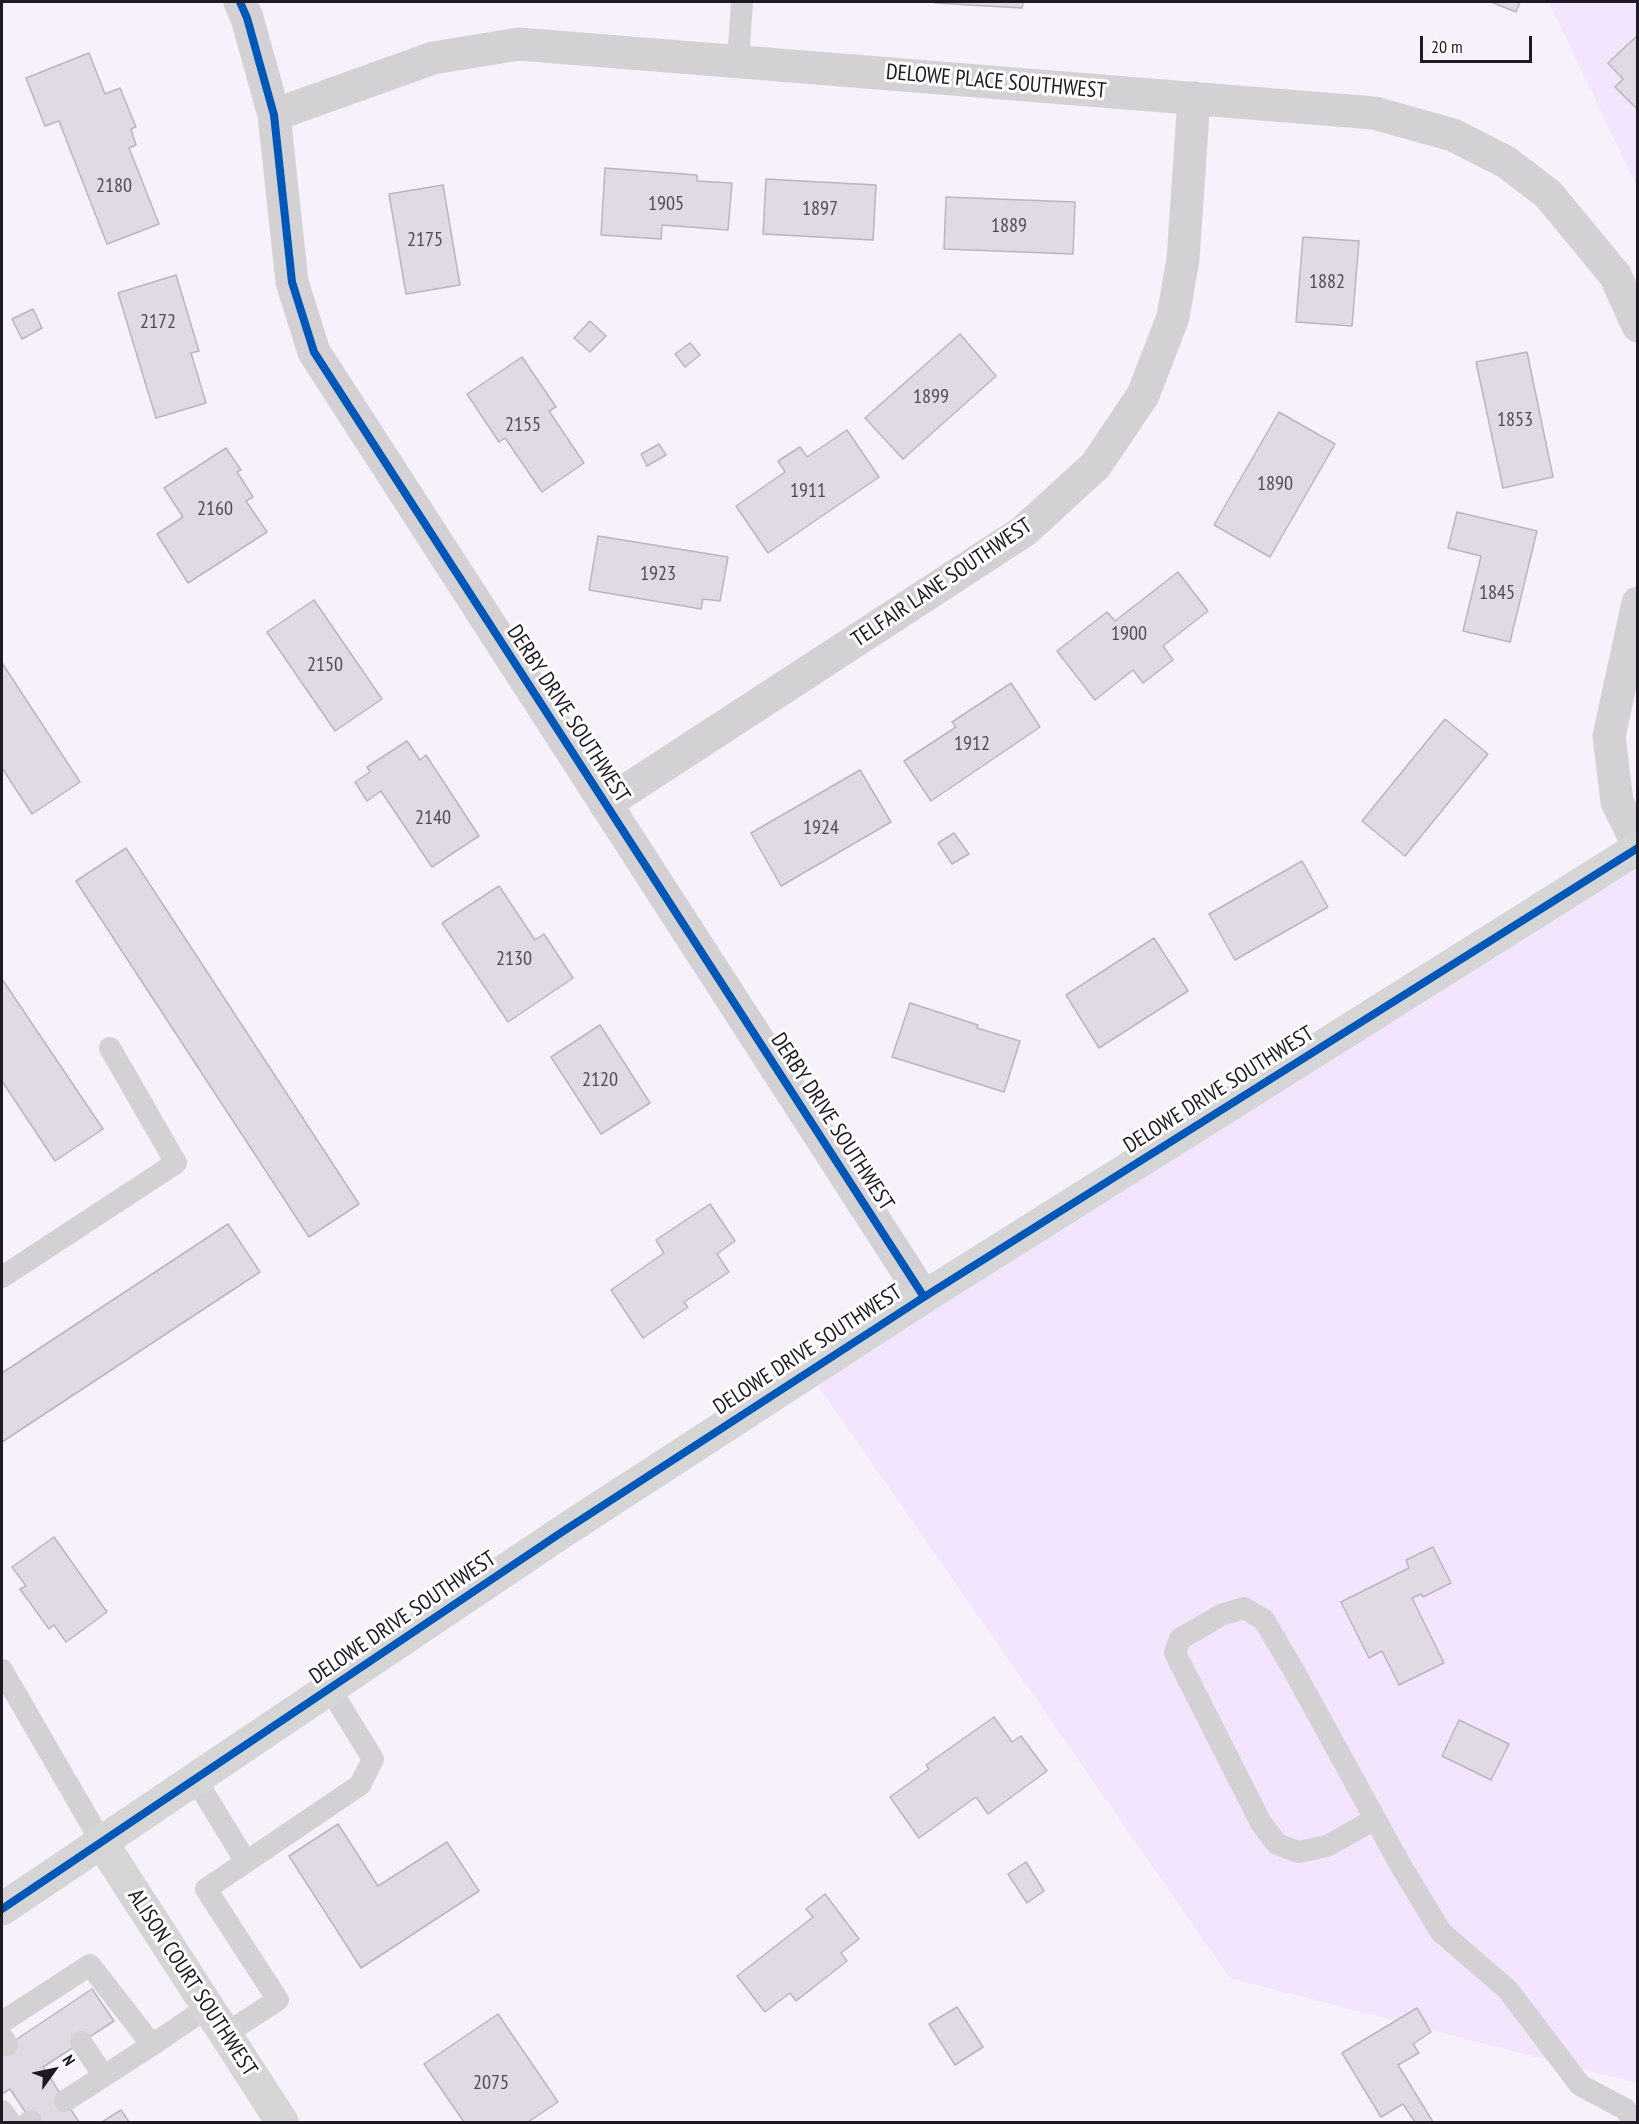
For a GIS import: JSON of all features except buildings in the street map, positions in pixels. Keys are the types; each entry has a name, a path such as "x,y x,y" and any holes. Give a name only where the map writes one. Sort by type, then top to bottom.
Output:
{"street":[{"name":"DERBY DRIVE SOUTHWEST","path":"240,2 247,18 274,115 292,282 314,352 924,1297"},
{"name":"DELOWE PLACE SOUTHWEST","path":"274,115 433,58 519,44 1374,113 1453,135 1506,162 1548,194 1616,275 1638,326"},
{"name":"TELFAIR LANE SOUTHWEST","path":"605,804 1024,531 1096,465 1143,395 1173,316 1184,259 1194,98"},
{"path":"1638,603 1609,736 1617,802 1638,846"},
{"name":"DELOWE DRIVE SOUTHWEST","path":"2,1909 562,1532 924,1297 1638,846"},
{"name":"ALISON COURT SOUTHWEST","path":"102,1843 282,2122"}],"lane":[{"path":"738,61 742,2"},
{"path":"2,1277 176,1163 110,1048"},
{"path":"1375,1819 1327,1845 1298,1852 1277,1844 1262,1824 1175,1653 1180,1639 1221,1615 1244,1608 1264,1620 1441,1932 1508,1990 1580,2085 1632,2110"},
{"path":"2,1670 102,1843"},
{"path":"65,2100 153,2045 278,2000 206,1889 360,1785 373,1759 330,1689"},
{"path":"196,1780 246,1862"},
{"path":"2,2022 52,2003 90,1965 153,2045"},
{"path":"81,2042 103,2075"},
{"path":"2,2111 23,2122"}],"shaded area":[{"path":"1549,2 1637,2 1637,187"},
{"path":"1637,869 1637,2083 1230,1978 808,1371"}],"cycle path":[{"path":"240,2 247,18 274,115 292,282 314,352 924,1297"},
{"path":"2,1909 562,1532 924,1297 1638,848"}]}
